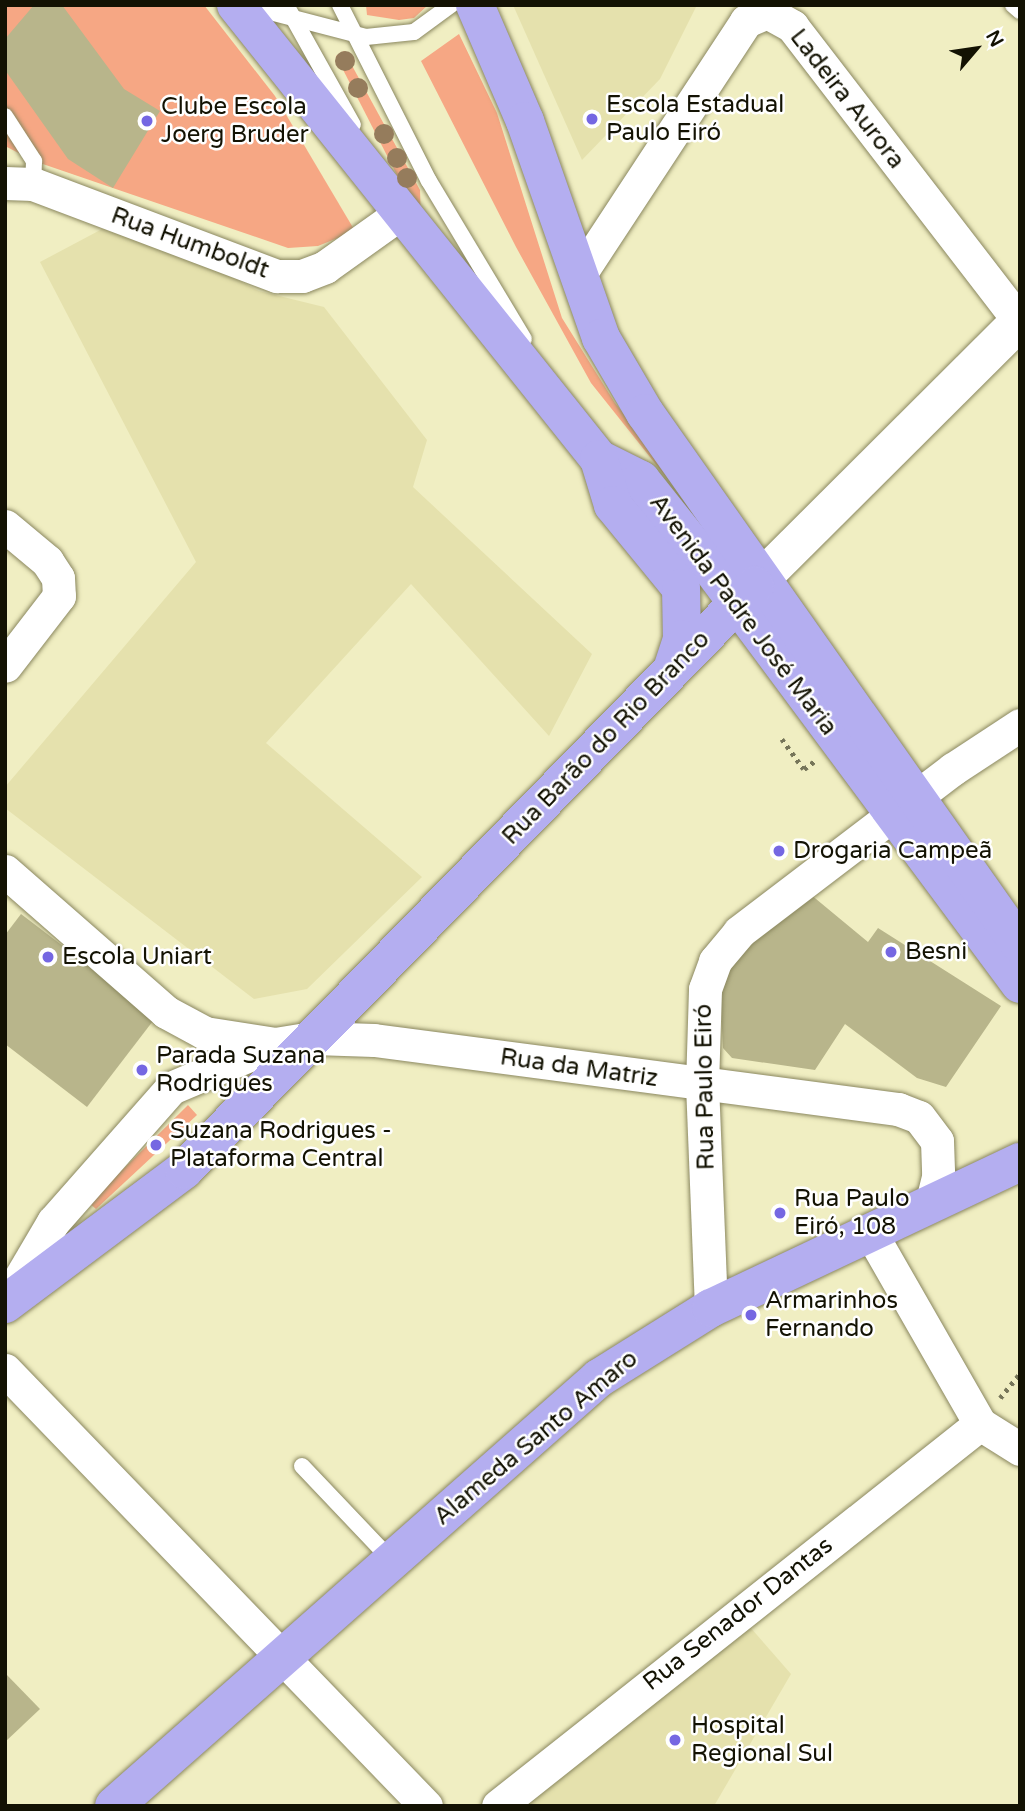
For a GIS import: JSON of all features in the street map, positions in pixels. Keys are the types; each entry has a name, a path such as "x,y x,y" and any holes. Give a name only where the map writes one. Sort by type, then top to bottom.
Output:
{"main road":[{"name":"Avenida Padre José Maria","path":"236,5 592,449 641,480 749,591"},
{"name":"Avenida Padre José Maria","path":"475,5 526,121 601,338 749,591 903,806 1020,984"},
{"path":"592,449 613,505 681,588 682,639 671,677"},
{"name":"Rua Barão do Rio Branco","path":"5,1304 184,1170 671,677 749,591"},
{"name":"Avenida Padre José Maria","path":"903,806 1020,945"},
{"name":"Alameda Santo Amaro","path":"114,1806 599,1378 711,1308 932,1201 1012,1158"}],"street":[{"name":"Ladeira Aurora","path":"578,277 746,21 767,12 792,26 1020,321"},
{"name":"Rua Humboldt","path":"19,184 277,276 302,276 325,267 402,212"},
{"name":"Rua Barão do Rio Branco","path":"749,591 1020,321"},
{"path":"5,526 47,561 58,578 59,596 5,666"},
{"name":"Rua Paulo Eiró","path":"711,1308 702,1085 705,989 715,961 739,932 903,806 1020,725"},
{"path":"5,871 166,1012 205,1033 275,1044"},
{"name":"Rua da Matriz","path":"275,1044 314,1038 374,1040 898,1109 919,1116 937,1141 939,1157 932,1201"},
{"path":"5,1304 53,1222 171,1088 275,1044"},
{"path":"869,1230 980,1424 1020,1449"},
{"path":"5,1370 426,1806"},
{"name":"Rua Senador Dantas","path":"498,1806 980,1424"}],"lane":[{"path":"245,5 293,21 354,36 414,32 451,5"},
{"path":"286,5 402,212"},
{"path":"340,5 429,181 592,449"},
{"path":"1013,5 1020,11"},
{"path":"5,116 34,161 19,184"},
{"path":"302,1466 392,1561"}],"path":[{"path":"782,739 804,769"}],"shaded area":[{"name":"Clube Escola Joerg Bruder","path":"5,5 204,5 275,96 355,231 318,246 288,248 34,161 5,146"},
{"path":"366,5 428,5 414,18 399,20 367,15"},
{"name":"Escola Estadual Paulo Eiró","path":"513,5 697,5 660,79 582,160"},
{"path":"459,34 497,113 562,318 615,403 727,542 721,546 591,383 516,247 421,61"},
{"path":"344,51 420,190 421,222 336,56"},
{"path":"121,219 259,291 324,307 427,440 413,487 592,654 549,736 411,584 266,743 422,877 307,989 254,999 5,808 5,787 196,562 40,262"},
{"path":"188,1105 197,1115 96,1209 89,1203"},
{"name":"Hospital Regional Sul","path":"743,1619 791,1674 714,1806 517,1806"}],"building":[{"path":"34,5 62,5 124,89 160,111 113,188 68,159 5,70 5,39"},
{"path":"810,894 868,942 878,928 1001,1006 946,1087 917,1078 845,1024 815,1070 732,1058 723,1048 720,988 745,945"},
{"path":"21,914 156,1017 87,1107 5,1044 5,935"},
{"path":"5,1673 40,1709 5,1742"}],"place":[{"name":"Escola Estadual Paulo Eiró","path":"592,119"},
{"name":"Clube Escola Joerg Bruder","path":"147,121"},
{"name":"Drogaria Campeã","path":"779,851"},
{"name":"Besni","path":"891,952"},
{"name":"Escola Uniart","path":"48,957"},
{"name":"Parada Suzana Rodrigues","path":"142,1070"},
{"name":"Suzana Rodrigues - Plataforma Central","path":"156,1145"},
{"name":"Rua Paulo Eiró, 108","path":"780,1213"},
{"name":"Armarinhos Fernando","path":"751,1315"},
{"name":"Hospital Regional Sul","path":"675,1740"}]}
